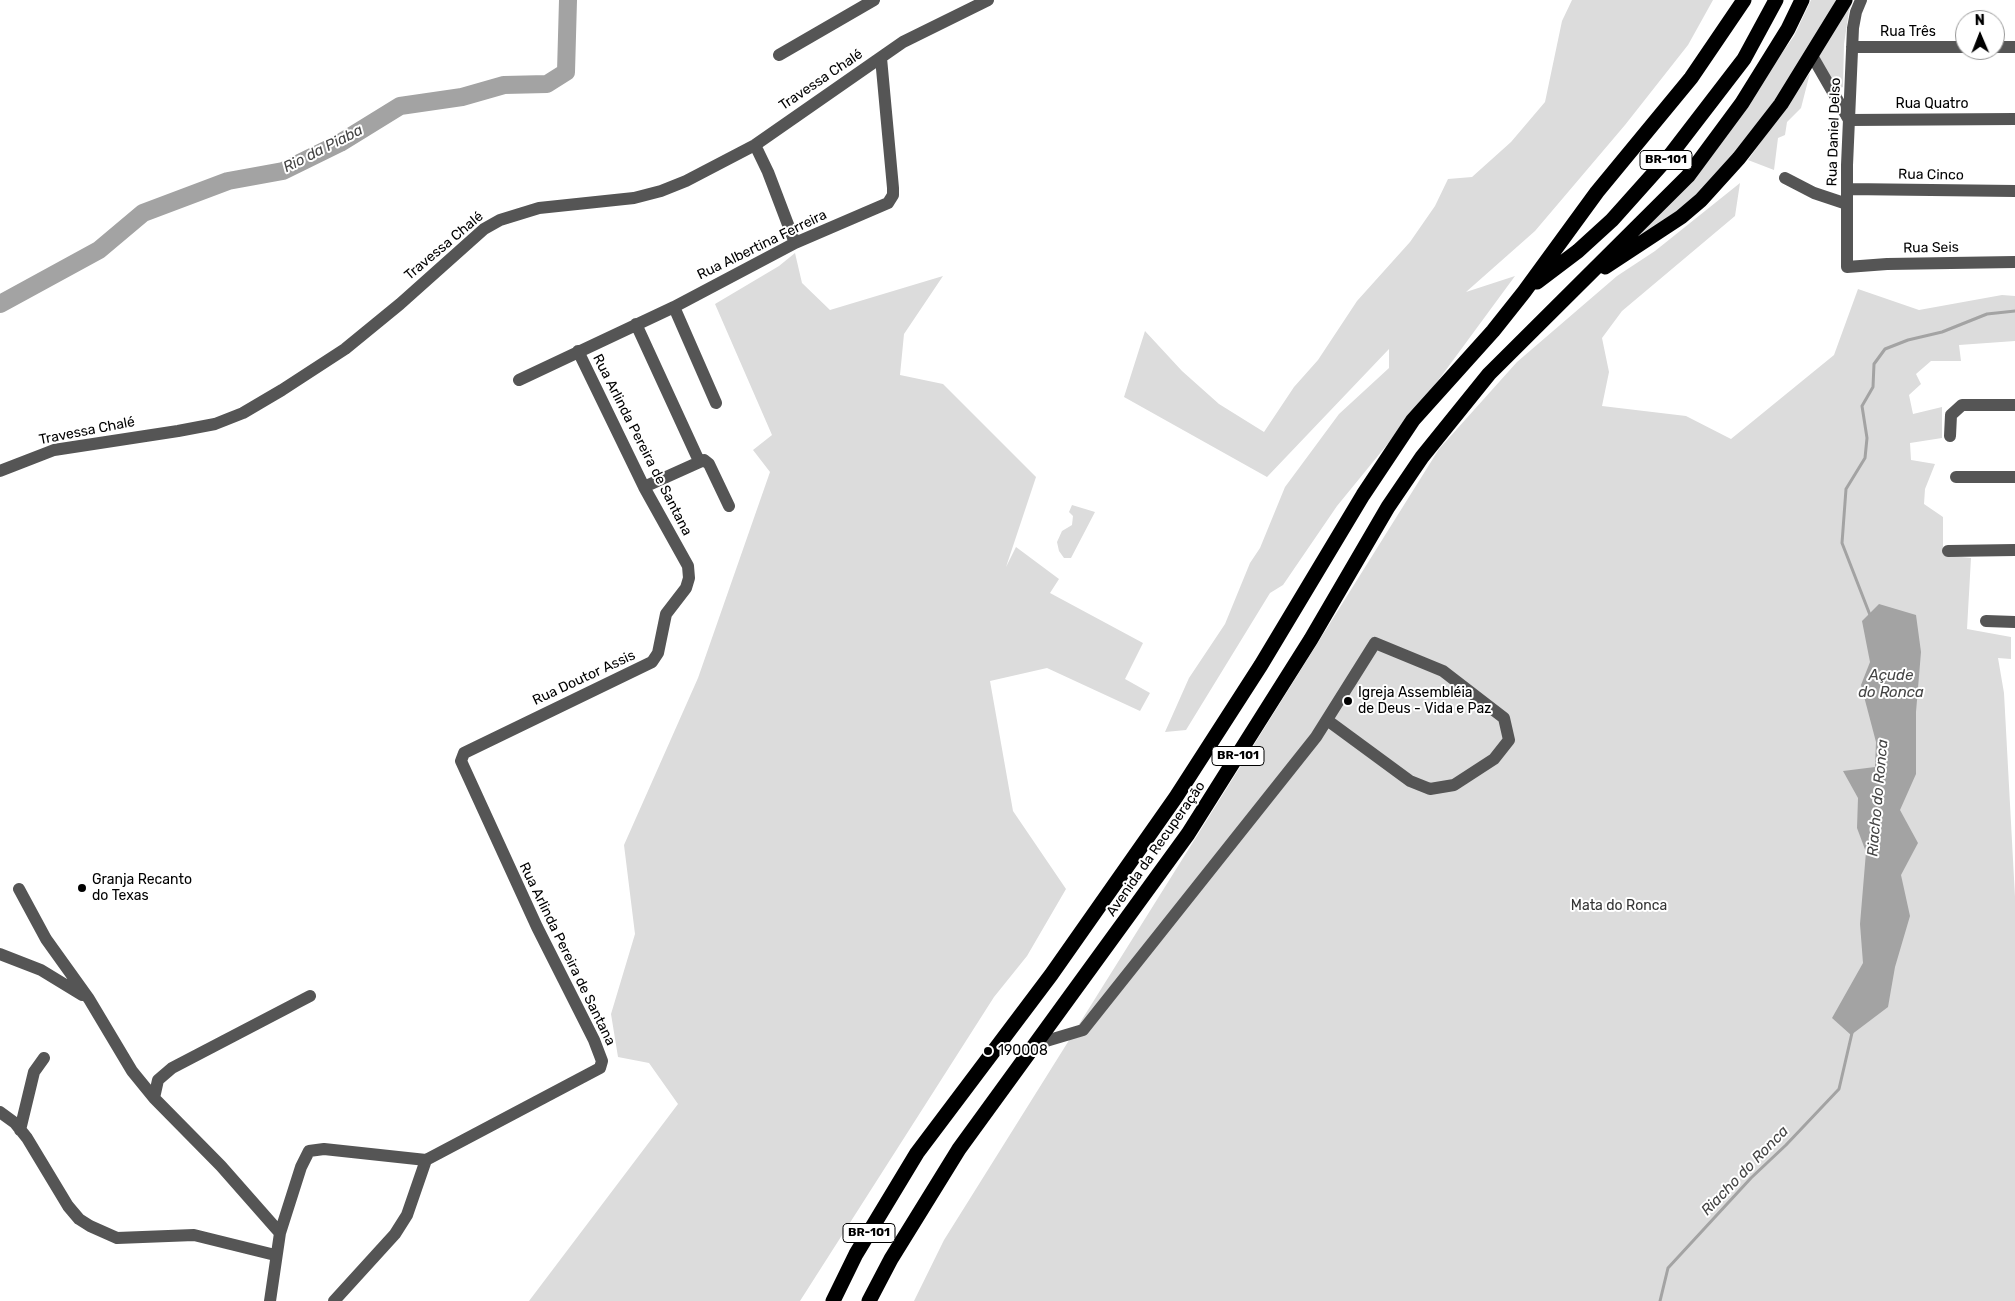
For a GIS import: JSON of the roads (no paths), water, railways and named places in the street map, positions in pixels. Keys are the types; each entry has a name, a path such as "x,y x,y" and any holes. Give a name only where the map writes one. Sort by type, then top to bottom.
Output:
{"highway":[{"path":"1524,292 1591,200 1691,78 1744,0"},
{"name":"BR-101","path":"833,1301 856,1254 910,1166 942,1119 1051,975 1176,798 1261,665 1363,495 1413,420 1493,331 1524,292 1578,251 1612,220 1665,162 1744,59 1776,0"},
{"name":"BR-101","path":"1585,279 1688,176 1742,103 1788,29 1802,0"},
{"path":"1585,279 1653,237 1701,200 1760,132 1794,85 1845,0"},
{"name":"Avenida da Recuperação","path":"869,1301 890,1259 954,1156 1188,834 1311,639 1388,507 1422,457 1489,374 1585,279"}],"street":[{"path":"779,55 874,0"},
{"name":"Travessa Chalé","path":"0,471 54,450 215,424 242,413 282,390 345,348 392,310 484,229 500,220 539,208 625,199 661,191 693,178 755,145 903,42 988,0"},
{"name":"Rua Daniel Delso","path":"1847,267 1846,204 1852,47 1856,12 1862,0"},
{"name":"Rua Três","path":"1852,47 1955,47"},
{"path":"1811,54 1849,120"},
{"name":"Rua Albertina Ferreira","path":"519,380 578,350 674,307 795,243 891,200 893,188 881,58"},
{"name":"Rua Quatro","path":"1849,120 2015,119"},
{"path":"755,145 768,172 795,243"},
{"path":"1784,178 1814,194 1846,204"},
{"name":"Rua Cinco","path":"1847,189 2015,191"},
{"name":"Rua Seis","path":"1847,267 1887,264 2015,262"},
{"path":"674,307 716,403"},
{"path":"636,324 702,460 709,464 728,506"},
{"name":"Rua Arlinda Pereira de Santana","path":"578,350 644,487 681,554"},
{"path":"1950,436 1952,415 1962,405 2015,405"},
{"path":"644,487 702,460"},
{"path":"1956,477 2015,477"},
{"path":"1948,551 2015,550"},
{"name":"Rua Doutor Assis","path":"474,748 652,662 658,653 666,614 686,588 690,578 688,566 681,554"},
{"path":"1986,621 2015,622"},
{"path":"1036,1044 1083,1030 1316,737 1375,643 1444,671 1504,718 1510,740 1494,759 1454,785 1430,789 1410,781 1327,720"},
{"name":"Rua Arlinda Pereira de Santana","path":"426,1160 472,1134 593,1074 600,1068 602,1061 594,1040 536,927 461,765 461,756 474,748"},
{"path":"18,889 46,939 89,998 132,1071 154,1098 221,1166 280,1233"},
{"path":"0,954 40,970 89,998"},
{"path":"154,1098 158,1080 172,1068 310,996"},
{"path":"20,1130 34,1072 44,1058"},
{"path":"0,1112 20,1130 68,1206 79,1218 106,1235 132,1239 160,1235 194,1236 275,1255"},
{"path":"270,1301 275,1255 280,1233 305,1155 314,1150 426,1160 407,1215 395,1234 334,1301"}],"water":[{"name":"Açude do Ronca","path":"1879,604 1916,615 1921,652 1916,712 1916,774 1900,810 1918,843 1901,875 1910,916 1895,967 1888,1007 1851,1035 1832,1018 1863,963 1860,924 1866,852 1857,828 1858,798 1843,771 1875,767 1876,742 1861,685 1870,662 1862,621"}],"waterway":[{"name":"Rio da Piaba","path":"0,304 99,250 143,213 228,181 283,171 340,143 400,106 462,97 504,85 547,84 566,72 568,0"},
{"name":"Riacho do Ronca","path":"1870,615 1842,543 1846,489 1865,458 1867,438 1862,406 1873,387 1874,364 1885,349 1908,340 1942,332 1987,314 2015,311"},
{"name":"Riacho do Ronca","path":"1660,1301 1668,1268 1751,1178 1786,1145 1839,1089 1852,1033"}],"place":[{"name":"Igreja Assembléia de Deus - Vida e Paz","path":"1348,701"},
{"name":"Granja Recanto do Texas","path":"82,888"},
{"name":"190008","path":"988,1051"}],"park label":[{"name":"Mata do Ronca","path":"1619,906"}]}
